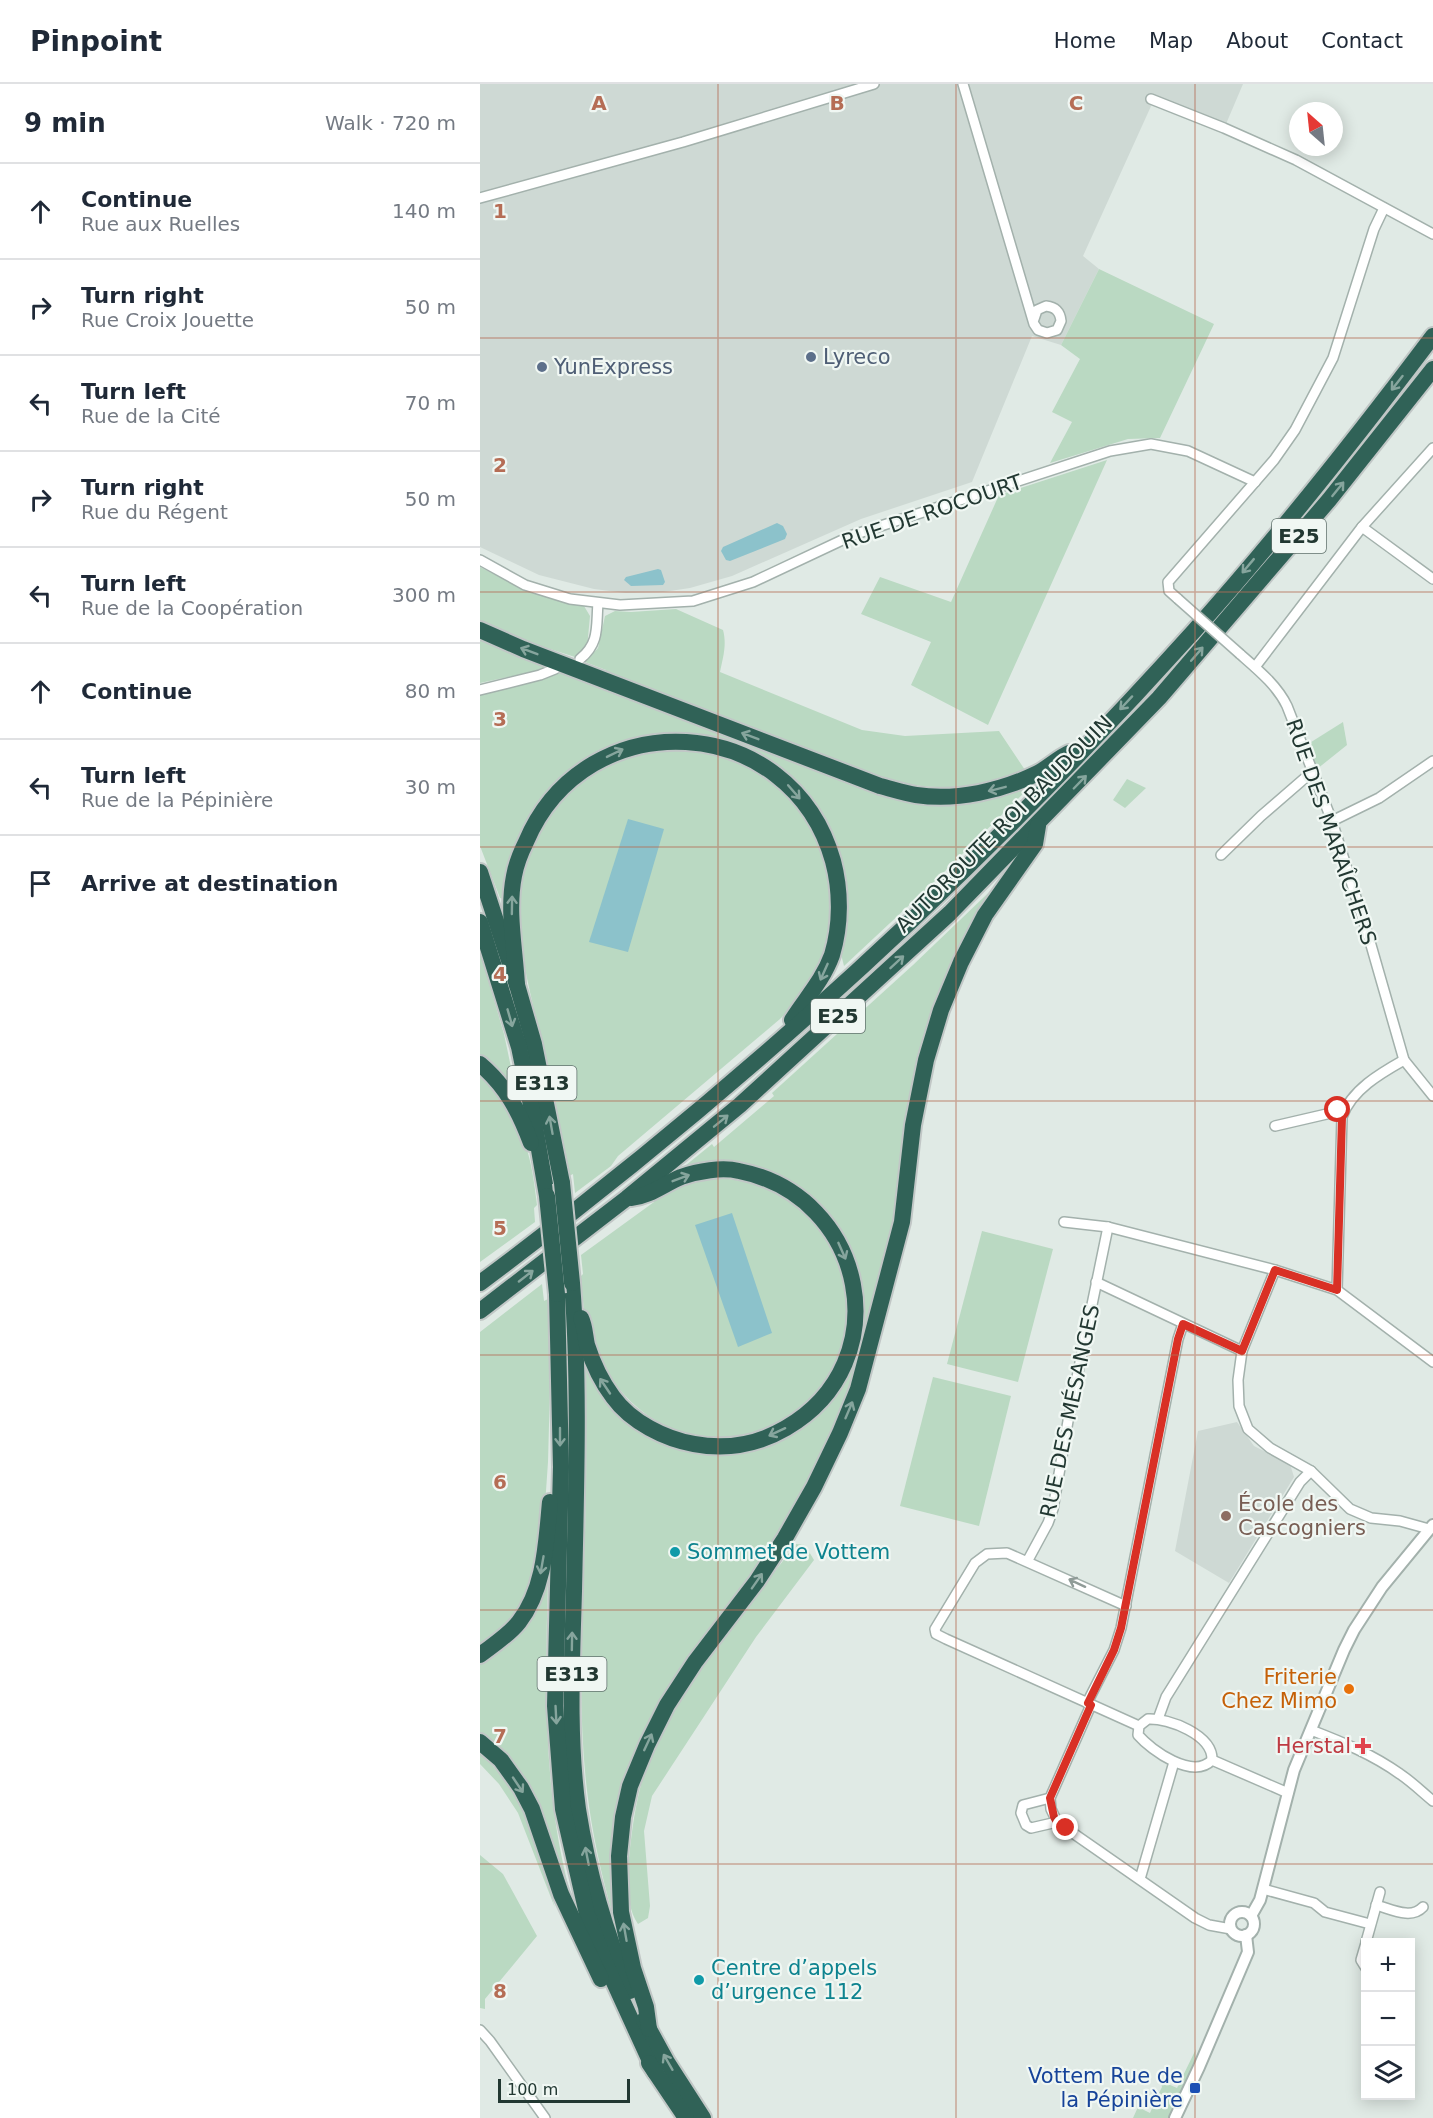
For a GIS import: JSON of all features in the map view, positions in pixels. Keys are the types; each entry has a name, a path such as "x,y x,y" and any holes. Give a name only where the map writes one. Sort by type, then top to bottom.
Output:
{"highway":[{"name":"AUTOROUTE ROI BAUDOUIN","path":"1086,745 1195,630 1314,488 1433,336"},
{"name":"AUTOROUTE ROI BAUDOUIN","path":"480,1311 627,1198 740,1105 950,913 1159,698 1329,500 1433,369"},
{"path":"480,630 523,649 880,786 916,795 947,797 976,794 1008,786 1040,772 1065,755 1086,745"},
{"path":"517,985 511,909 514,876 533,825 549,800 593,764 624,749 656,742 682,741 712,745 737,753 764,766 788,784 817,822 827,842 837,874 838,931 831,956 820,982 778,1042"},
{"name":"E25","path":"482,1281 616,1177 778,1042 869,960 987,848 1086,745"},
{"path":"649,2029 646,2007 626,1941 620,1894 619,1856 623,1817 630,1786 667,1705 695,1662 757,1581 785,1538 814,1487 840,1432 858,1389 902,1222 915,1114 926,1060 941,1010 961,962 985,915 1035,844 1039,824"},
{"name":"E313","path":"480,872 534,1044 561,1183 572,1283 576,1407 572,1655 573,1758 584,1838 598,1905 624,1977 649,2029 703,2118"},
{"name":"E313","path":"480,922 519,1047 547,1196 556,1294 561,1467 555,1706 563,1809 574,1862 591,1924 607,1967 655,2072 686,2118"},
{"path":"480,1064 504,1088 515,1104 543,1174"},
{"path":"574,1307 582,1321 587,1345 598,1376 615,1400 636,1419 659,1433 685,1442 714,1448 746,1445 777,1434 802,1419 822,1400 838,1379 851,1351 855,1329 856,1292 844,1254 834,1234 820,1215 800,1197 762,1177 737,1170 706,1171 682,1177 644,1197 627,1198"},
{"path":"480,1655 518,1623 531,1601 539,1581 552,1491 561,1467"},
{"path":"480,1742 501,1760 521,1788 532,1809 561,1894 586,1947 635,2044 655,2072"}],"street":[{"path":"480,198 683,142 874,84"},
{"path":"963,84 1034,319"},
{"path":"1151,99 1296,160 1433,234"},
{"path":"1255,482 1295,430 1333,358 1383,208"},
{"name":"RUE DE ROCOURT","path":"480,560 525,585 570,599 620,605 693,602 753,582 853,535 1110,451 1151,444 1188,451 1255,482"},
{"path":"1255,667 1362,527 1433,448"},
{"name":"RUE DES MARAÎCHERS","path":"1255,482 1168,582 1170,591 1255,667 1284,699 1332,821 1404,1060 1433,1096"},
{"path":"1362,527 1433,579"},
{"path":"580,658 591,650 594,643 598,603"},
{"path":"480,690 555,669"},
{"path":"1332,821 1379,798 1433,761"},
{"path":"1221,855 1313,771"},
{"path":"1337,1290 1344,1110 1377,1076 1404,1060"},
{"path":"1275,1126 1344,1110"},
{"path":"1064,1222 1108,1227 1275,1270 1337,1290 1433,1362"},
{"name":"RUE DES MÉSANGES","path":"1028,1560 1053,1509 1064,1439 1108,1227"},
{"path":"1251,1916 1257,1907 1263,1889 1294,1770 1354,1630 1382,1587 1431,1527 1371,1518 1350,1509 1311,1471 1270,1448 1248,1429 1239,1406 1238,1380 1242,1351 1275,1270"},
{"path":"1096,1282 1242,1351"},
{"path":"1183,1324 1178,1339 1126,1606 1115,1648 1050,1798 1051,1809 1057,1822 1195,1918 1209,1925 1231,1929 1238,1935 1246,1935"},
{"path":"1158,1719 1166,1697 1300,1482 1311,1471"},
{"path":"1126,1606 1028,1560 1003,1552 987,1554 979,1558 966,1575 935,1629 936,1634 1139,1726"},
{"path":"1148,1719 1158,1719 1175,1724 1201,1739 1210,1748 1212,1760 1206,1765 1198,1766 1174,1762 1143,1741 1138,1735 1139,1726 1148,1719"},
{"path":"1311,1730 1351,1745 1377,1759 1401,1774 1433,1801"},
{"path":"1212,1760 1288,1793"},
{"path":"1140,1879 1174,1762"},
{"path":"1050,1798 1023,1805 1024,1823 1031,1828 1057,1822"},
{"path":"1263,1889 1314,1903 1325,1912 1370,1924"},
{"path":"1367,1938 1380,1892"},
{"path":"1376,1905 1410,1914 1418,1912 1423,1907"},
{"path":"1175,2118 1248,1952 1246,1935 1254,1926 1251,1916 1244,1912 1236,1913 1230,1919 1231,1929"},
{"path":"480,2030 545,2118"}],"shaded area":[{"path":"480,84 1243,84 1226,124 1152,104 1083,256 1099,269 1061,345 1032,336 972,482 861,519 732,576 690,588 663,592 626,593 594,589 539,575 480,547"},
{"name":"École des Cascogniers","path":"1237,1422 1254,1446 1290,1464 1294,1477 1229,1583 1175,1551 1198,1431"}],"green space":[{"path":"1099,269 1214,324 1160,438 1128,439 1050,463 1072,422 1052,412 1080,359 1061,345"},
{"path":"1107,460 988,725 911,685 931,642 861,614 880,577 951,602 999,495"},
{"path":"480,567 526,590 584,606 590,616 587,648 575,657 547,648 546,650 480,622"},
{"path":"676,609 723,630 725,646 720,672 862,730 905,736 999,731 1025,770 974,785 957,787 924,786 888,780 606,673 606,670 585,662 598,648 605,616 615,611"},
{"path":"480,634 548,666 536,671 480,683"},
{"path":"562,672 916,798 1035,782 935,881 844,966 840,950 841,863 831,837 816,809 790,779 680,737 566,779 504,899 500,898 480,846 480,694"},
{"path":"1343,722 1347,745 1317,769 1308,744"},
{"path":"692,749 748,766 757,771 787,795 805,817 818,841 827,867 831,894 831,922 825,950 812,983 780,1019 618,1156 611,1166 575,1193 573,1174 569,1176 550,1076 526,974 519,908 522,876 531,845 548,816 587,776 609,764 642,752"},
{"path":"1127,779 1146,788 1125,808 1113,800"},
{"path":"1007,875 954,969 899,1220 849,1393 824,1450 791,1513 750,1576 676,1676 655,1710 637,1749 617,1930 604,1884 589,1806 581,1703 586,1490 586,1359 645,1432 771,1444 793,1433 826,1405 845,1377 857,1347 862,1316 861,1285 852,1255 837,1228 816,1204 785,1182 680,1170 712,1144 714,1147 774,1096 772,1093 913,965"},
{"path":"480,952 504,1034 517,1096 496,1068 480,1055"},
{"path":"480,1070 490,1080 518,1126 530,1162 537,1205 534,1208 535,1222 480,1262"},
{"path":"719,1178 737,1180 769,1189 784,1196 810,1216 821,1229 843,1268 848,1314 844,1342 835,1368 809,1402 778,1423 746,1435 714,1438 683,1433 654,1420 629,1399 607,1372 591,1339 585,1316 580,1277 583,1274 581,1255 654,1202 653,1198 691,1181"},
{"path":"982,1231 1053,1249 1018,1382 947,1364"},
{"path":"542,1284 544,1301 548,1299 550,1387 544,1520 532,1588 506,1629 480,1649 480,1332"},
{"path":"933,1377 1011,1396 979,1526 900,1506"},
{"path":"796,1544 805,1545 814,1560 756,1637 652,1796 644,1831 650,1906 648,1918 638,1924 629,1901 628,1866 638,1799 650,1756 686,1690"},
{"path":"548,1577 546,1662 551,1789 565,1872 576,1913 539,1815 480,1736 480,1663 492,1656"},
{"path":"480,1753 497,1770 510,1788 530,1824 555,1908 518,1813 499,1784 480,1764"},
{"path":"480,1855 503,1874 537,1936 485,1999 485,2009 480,2008"},
{"path":"1196,2049 1194,2063 1169,2118 1133,2118 1138,2107 1150,2113 1154,2104 1162,2108 1167,2097 1159,2093 1162,2087 1161,2081 1177,2088"}],"water":[{"path":"777,523 783,526 787,534 785,539 730,561 726,560 721,551 723,547"},
{"path":"661,570 665,582 663,585 631,586 624,580 626,577"},
{"path":"628,819 664,829 628,952 589,942"},
{"path":"732,1213 772,1333 738,1347 695,1225"}],"place":[{"name":"Lyreco","path":"811,357"},
{"name":"YunExpress","path":"542,367"},
{"name":"École des Cascogniers","path":"1226,1516"},
{"name":"Sommet de Vottem","path":"675,1552"},
{"name":"Friterie Chez Mimo","path":"1349,1689"},
{"name":"Herstal","path":"1363,1746"},
{"name":"Centre d’appels d’urgence 112","path":"699,1980"},
{"name":"Vottem Rue de la Pépinière","path":"1195,2088"}],"route":[{"path":"1066,1828 1054,1817 1050,1798 1091,1705 1088,1703 1118,1641 1178,1339 1183,1324 1216,1337 1242,1351 1275,1270 1337,1290 1344,1110 1338,1110"}]}
